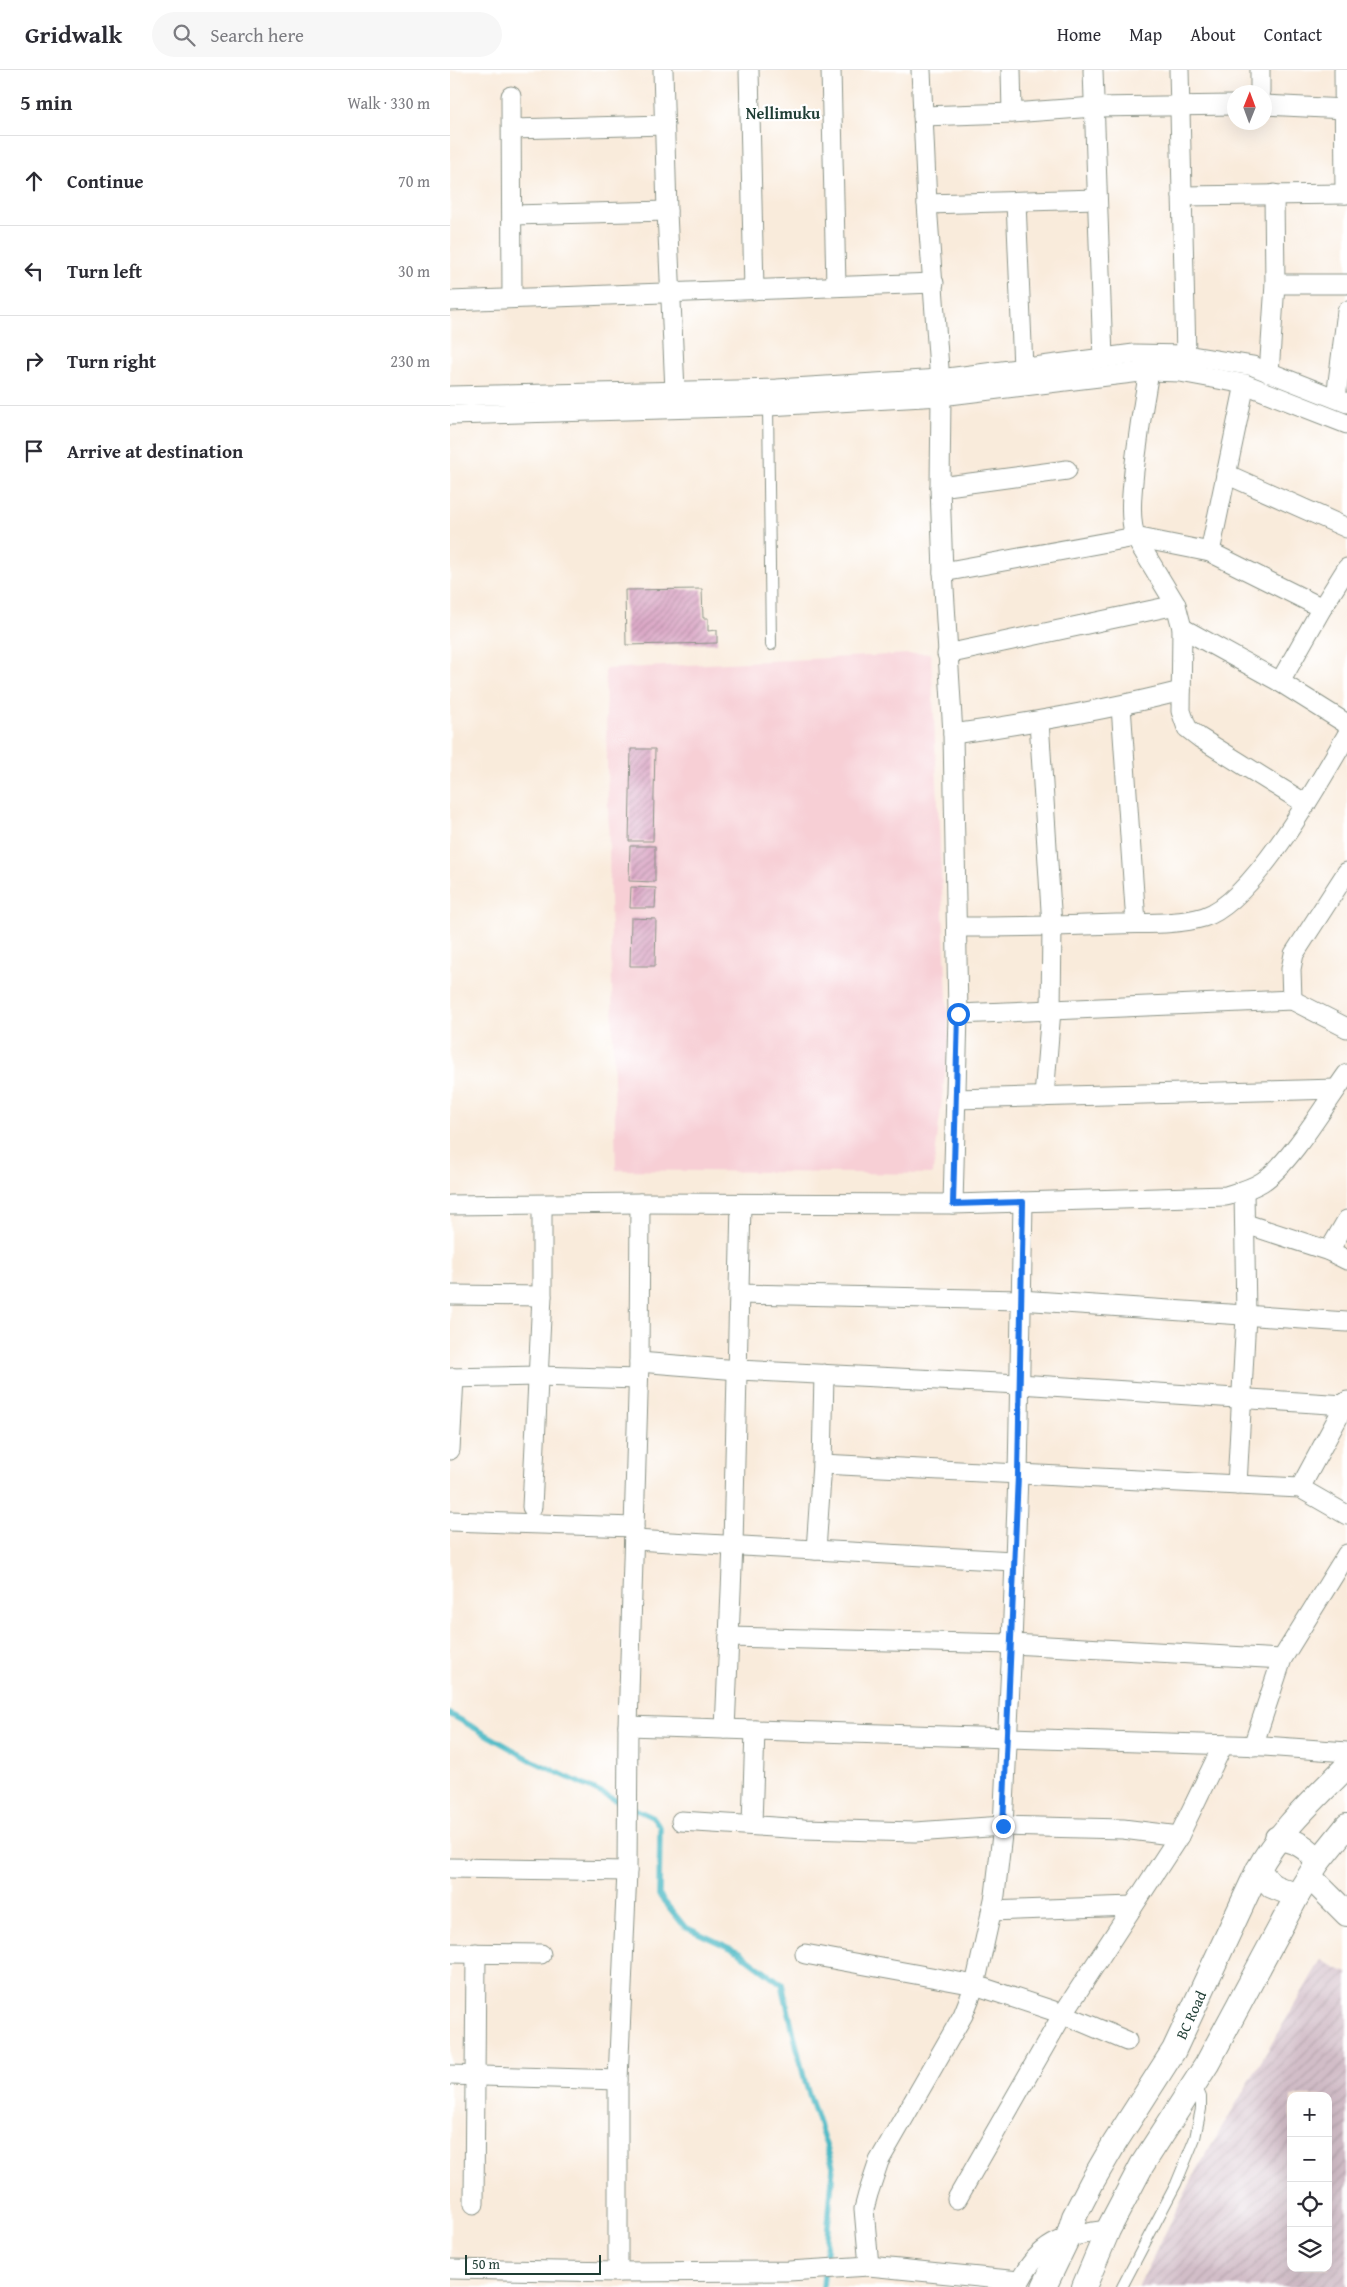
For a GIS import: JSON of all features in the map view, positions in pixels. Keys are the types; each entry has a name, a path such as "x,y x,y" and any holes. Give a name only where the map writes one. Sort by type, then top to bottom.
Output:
{"street":[{"path":"663,70 675,391"},
{"path":"749,70 754,290"},
{"path":"830,70 836,286"},
{"path":"921,70 927,204 941,387 940,487 942,572 953,734 958,1014 953,1204"},
{"path":"1011,70 1012,113"},
{"path":"1093,70 1103,358"},
{"path":"1179,70 1186,355"},
{"path":"1260,70 1260,85"},
{"path":"1182,196 1346,194 1344,70"},
{"path":"511,96 512,297"},
{"path":"923,116 1012,113 1094,107 1227,105"},
{"path":"1272,106 1345,109"},
{"path":"512,129 665,125"},
{"path":"1270,373 1275,284 1274,194"},
{"path":"927,204 1097,199"},
{"path":"1016,202 1023,368"},
{"path":"513,215 667,211"},
{"path":"450,301 512,297 670,293 934,282"},
{"path":"1275,284 1347,284"},
{"path":"450,396 941,387 1023,368 1134,354 1186,355 1253,366 1341,400 1347,311"},
{"path":"1149,371 1138,429 1131,506 1135,537 1176,605 1182,628 1181,711 1187,728 1306,804"},
{"path":"450,415 768,406 941,387 1149,371 1180,372 1245,384 1347,424"},
{"path":"1210,552 1245,384"},
{"path":"940,487 1067,470"},
{"path":"1226,474 1347,528"},
{"path":"942,572 1135,537 1210,552 1322,608"},
{"path":"1280,682 1347,568"},
{"path":"947,654 1176,605"},
{"path":"1182,628 1280,682 1347,724"},
{"path":"953,734 1121,706 1181,691"},
{"path":"1121,706 1136,924"},
{"path":"1039,721 1052,926 1051,1010 1044,1097"},
{"path":"957,927 1136,924 1181,921 1205,917 1224,905 1248,885 1306,804 1347,735"},
{"path":"1292,1000 1291,969 1294,954 1347,872"},
{"path":"958,1014 1292,1000 1347,1028"},
{"path":"955,1099 1044,1097 1342,1082"},
{"path":"450,1205 640,1203 953,1204 1226,1196 1244,1191 1262,1182 1280,1167 1342,1082"},
{"path":"1237,1485 1246,1316 1244,1191"},
{"path":"869,2266 864,2209 879,2161 963,2015 975,1985 991,1911 1003,1826 1008,1738 1013,1562 1018,1475 1023,1202"},
{"path":"618,2272 618,2080 627,1871 627,1772 638,1370 640,1203"},
{"path":"725,1729 733,1545 741,1204"},
{"path":"532,1507 542,1296 542,1205"},
{"path":"1329,1251 1347,1220"},
{"path":"1246,1224 1329,1251 1347,1260"},
{"path":"450,1294 542,1296"},
{"path":"739,1294 1020,1300 1347,1322"},
{"path":"450,1450 452,1378 538,1376 638,1370 738,1370 1019,1384 1241,1399 1346,1403 1300,1488"},
{"path":"816,1550 822,1464 824,1374"},
{"path":"822,1464 1300,1488 1347,1515"},
{"path":"450,1521 634,1534 733,1545 1013,1562"},
{"path":"1253,1746 1282,1659 1347,1554"},
{"path":"729,1637 1012,1644 1282,1659"},
{"path":"628,1726 1253,1746 1347,1752"},
{"path":"752,1824 755,1730"},
{"path":"957,2199 1063,2014 1179,1836 1224,1745"},
{"name":"BC Road","path":"1047,2281 1068,2237 1074,2218 1100,2168 1174,2050 1258,1870 1277,1838 1347,1766"},
{"path":"681,1821 752,1824 804,1829 915,1832 1003,1826 1131,1830 1179,1836"},
{"path":"1084,2287 1108,2230 1142,2165 1195,2083 1308,1879 1347,1826"},
{"path":"1277,1838 1290,1839 1307,1849 1308,1879 1347,1914"},
{"path":"450,1868 627,1871"},
{"path":"1258,1870 1272,1886 1308,1879"},
{"path":"991,1911 1134,1906"},
{"path":"450,1953 541,1954"},
{"path":"474,2204 476,1953"},
{"path":"805,1954 975,1985 1063,2014 1127,2041"},
{"path":"450,2075 618,2080"},
{"path":"450,2270 618,2272 788,2270 869,2266 1018,2284 1034,2257 1048,2246 1068,2237 1108,2230"}],"lane":[{"path":"768,406 771,645"},
{"path":"1122,2287 1176,2184 1195,2138 1201,2109 1201,2097 1195,2083"}],"shaded area":[{"path":"931,653 949,1041 933,1174 616,1170 605,669"},
{"path":"1321,1960 1347,1973 1347,2287 1138,2287 1197,2170"}],"building":[{"path":"702,589 703,618 708,618 708,631 717,630 717,643 626,645 625,590"},
{"path":"631,749 655,749 653,841 629,841"},
{"path":"630,846 655,846 655,882 629,881"},
{"path":"631,887 656,888 655,908 630,908"},
{"path":"631,918 656,919 655,966 630,966"}],"waterway":[{"path":"450,1714 531,1760 654,1818 660,1827 659,1895 685,1927 739,1952 782,1984 805,2082 833,2166 823,2287"}],"district":[{"name":"Nellimuku","path":"783,113"}],"route":[{"path":"958,1014 953,1204 1023,1202 1018,1475 1003,1826"}]}
